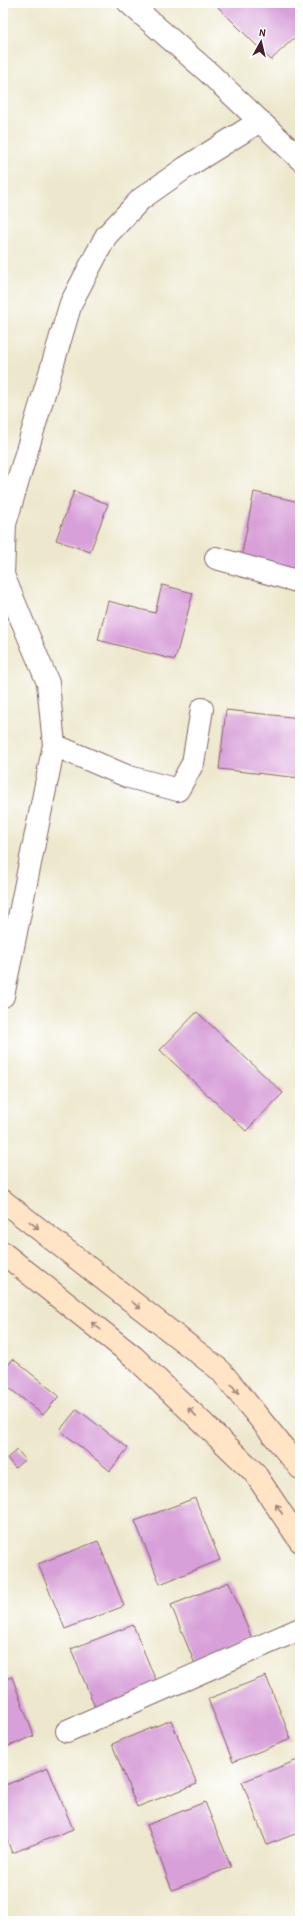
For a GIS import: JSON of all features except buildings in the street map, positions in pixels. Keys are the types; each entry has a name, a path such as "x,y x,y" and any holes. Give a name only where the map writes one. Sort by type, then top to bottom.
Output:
{"main road":[{"path":"3,1201 220,1370 300,1468"},
{"path":"3,1252 134,1356 254,1472 300,1541"}],"street":[{"path":"129,3 209,73 300,159"},
{"path":"3,996 54,745 48,683 4,575 5,524 71,303 106,236 141,199 185,168 260,121"},
{"path":"216,558 300,582"},
{"path":"54,745 129,777 178,790 193,763 202,709"},
{"path":"67,1731 300,1628"}]}
